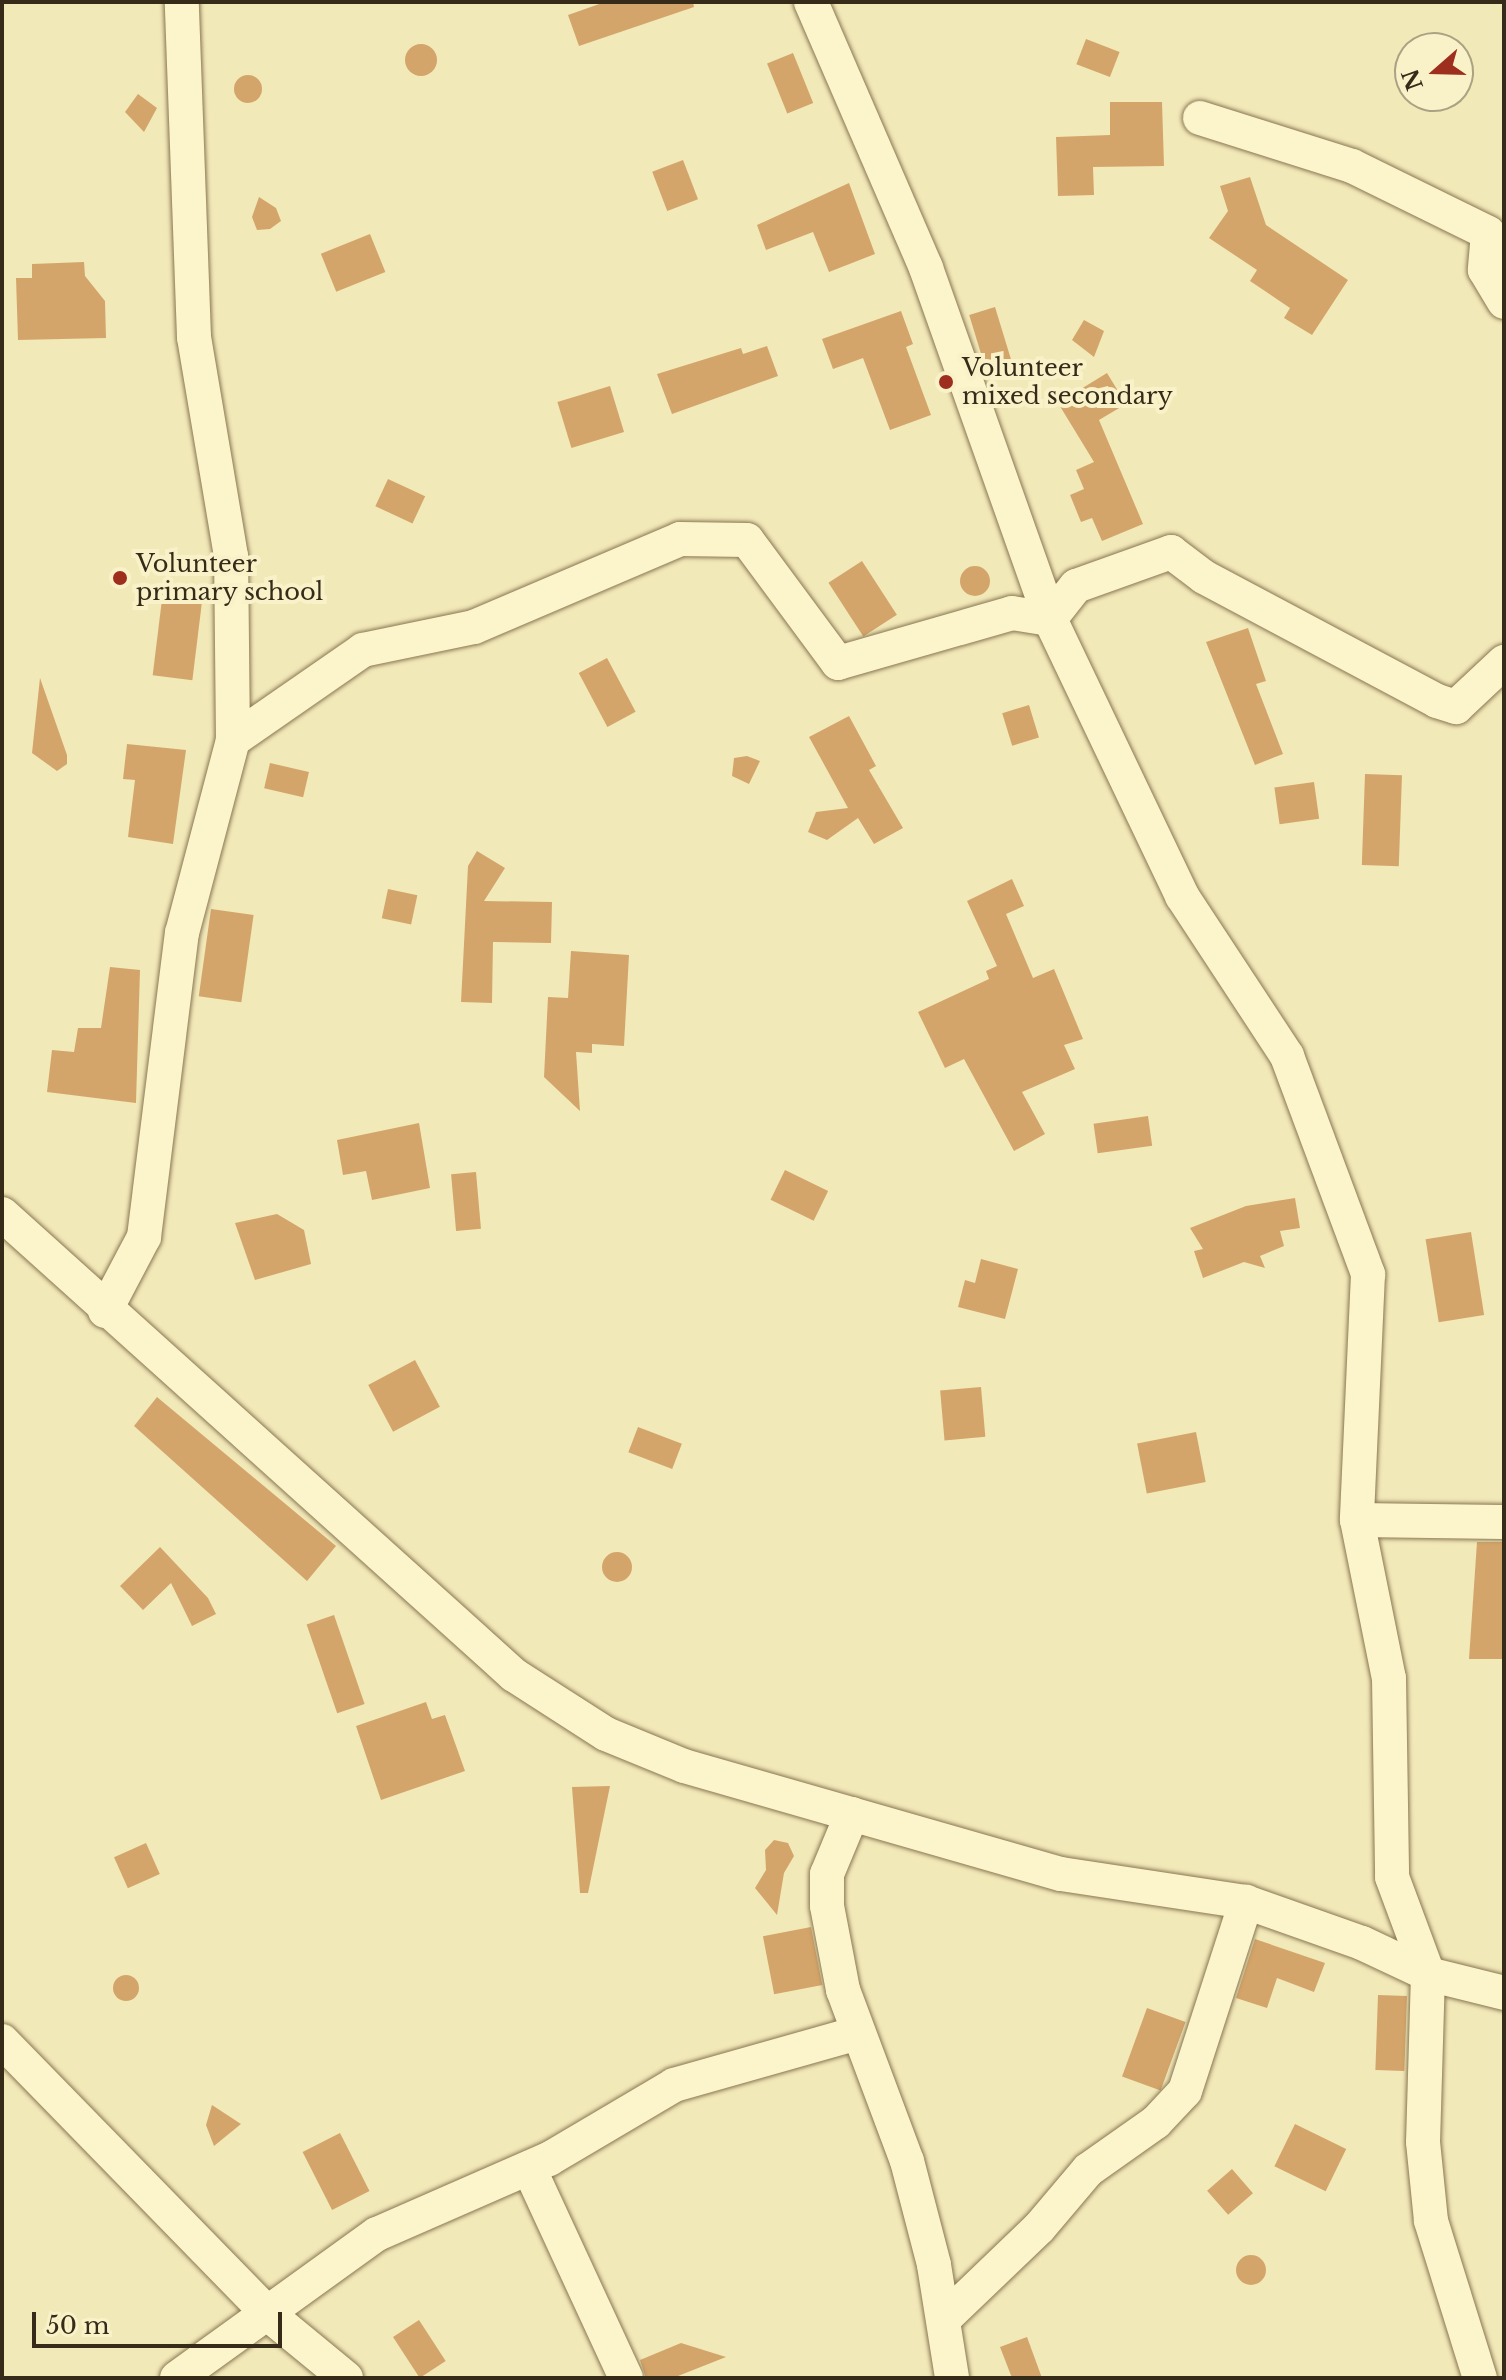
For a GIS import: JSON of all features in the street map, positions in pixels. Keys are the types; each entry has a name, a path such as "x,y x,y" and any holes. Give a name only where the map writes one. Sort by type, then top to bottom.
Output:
{"street":[{"path":"105,1311 144,1237 182,933 233,740 231,556 194,337 182,2"},
{"path":"811,2 926,268 1050,619 1182,896 1287,1056 1335,1173 1368,1274 1357,1520 1389,1678 1392,1877 1428,1974 1423,2142 1431,2221 1480,2378"},
{"path":"1200,118 1352,166 1488,233 1485,270 1504,302"},
{"path":"233,740 363,650 474,627 680,539 747,540 838,663 1012,613 1050,619"},
{"path":"1050,619 1076,586 1171,552 1204,577 1437,701 1456,707 1504,662"},
{"path":"2,1214 105,1311 322,1498 514,1675 606,1734 684,1766 1061,1874 1246,1902 1362,1943 1428,1974 1504,1993"},
{"path":"1357,1520 1504,1522"},
{"path":"852,1814 827,1874 827,1906 858,2033 907,2161 944,2319 952,2378"},
{"path":"944,2319 1039,2228 1088,2170 1156,2122 1185,2091 1246,1902"},
{"path":"177,2378 377,2234 529,2168 674,2085 858,2033"},
{"path":"2,2041 268,2314 346,2378"},
{"path":"529,2168 626,2378"}],"building":[{"path":"605,2 693,2 694,7 579,46 568,15"},
{"path":"1086,39 1120,52 1110,77 1076,64"},
{"path":"421,44 432,49 437,60 432,71 421,76 410,71 405,60 410,49"},
{"path":"793,53 813,103 787,114 767,63"},
{"path":"248,75 258,79 262,89 258,99 248,103 238,99 234,89 238,79"},
{"path":"138,94 157,108 144,132 125,112"},
{"path":"1110,102 1162,102 1164,166 1093,167 1094,195 1058,196 1056,137 1110,135"},
{"path":"683,160 698,199 667,211 652,172"},
{"path":"1250,177 1266,225 1348,280 1312,335 1284,318 1290,308 1250,281 1257,270 1209,238 1228,211 1220,186"},
{"path":"849,183 875,254 829,272 813,232 766,250 757,225"},
{"path":"259,197 276,208 281,221 270,229 257,230 252,217"},
{"path":"370,234 385,272 336,292 321,254"},
{"path":"84,262 85,276 105,301 106,338 18,340 16,278 32,278 32,264"},
{"path":"995,307 1011,361 986,368 969,315"},
{"path":"901,311 913,344 906,347 931,415 890,430 863,358 833,369 822,339"},
{"path":"1084,320 1104,331 1094,357 1072,340"},
{"path":"767,346 778,376 672,414 657,374 741,348 743,354"},
{"path":"1107,373 1126,404 1099,420 1143,524 1102,541 1092,518 1081,522 1070,495 1084,489 1076,470 1094,462 1058,403"},
{"path":"610,386 624,432 571,448 557,402"},
{"path":"388,479 425,496 412,524 375,506"},
{"path":"862,561 897,615 863,636 828,583"},
{"path":"975,566 986,570 990,581 986,592 975,596 964,592 960,581 964,570"},
{"path":"164,583 204,588 192,680 153,675"},
{"path":"1248,628 1266,681 1256,684 1283,754 1255,765 1206,642"},
{"path":"607,658 636,712 607,727 579,673"},
{"path":"40,678 67,755 67,764 57,771 32,753"},
{"path":"1029,705 1039,738 1012,746 1002,713"},
{"path":"849,716 876,766 869,770 903,828 874,844 858,818 827,840 808,832 816,812 848,808 809,737"},
{"path":"127,744 186,750 173,844 128,837 135,780 123,779"},
{"path":"747,756 760,761 749,784 732,776 734,758"},
{"path":"270,763 309,772 303,797 264,788"},
{"path":"1365,774 1402,775 1399,866 1362,865"},
{"path":"1314,782 1319,819 1280,824 1274,788"},
{"path":"477,851 505,868 484,901 552,902 551,943 493,942 492,1003 461,1002 468,866"},
{"path":"1012,879 1024,906 1006,914 1033,978 1054,969 1083,1039 1064,1045 1075,1069 1022,1092 1045,1134 1014,1151 964,1059 945,1068 918,1012 989,979 986,971 997,966 967,901"},
{"path":"388,889 417,895 411,925 382,918"},
{"path":"211,909 254,915 241,1002 199,996"},
{"path":"571,951 629,955 624,1046 592,1044 592,1053 576,1052 580,1111 544,1077 548,997 568,998"},
{"path":"110,967 140,970 136,1103 47,1092 52,1050 74,1052 78,1028 101,1028"},
{"path":"1148,1116 1152,1146 1098,1153 1094,1124"},
{"path":"419,1123 430,1188 372,1200 366,1171 343,1175 337,1140"},
{"path":"785,1170 828,1191 814,1221 771,1200"},
{"path":"476,1172 481,1229 456,1231 451,1174"},
{"path":"1295,1198 1300,1228 1280,1231 1284,1246 1260,1256 1265,1268 1244,1262 1203,1278 1194,1251 1203,1249 1190,1228 1246,1206"},
{"path":"277,1214 304,1230 311,1264 255,1280 235,1223"},
{"path":"1471,1232 1484,1315 1439,1322 1426,1239"},
{"path":"981,1259 1018,1269 1005,1319 958,1307 965,1280 975,1283"},
{"path":"415,1360 440,1407 393,1432 368,1385"},
{"path":"981,1387 985,1437 945,1440 940,1391"},
{"path":"157,1397 336,1546 307,1581 134,1426"},
{"path":"638,1427 682,1444 672,1469 628,1452"},
{"path":"1196,1432 1206,1482 1147,1494 1137,1443"},
{"path":"1477,1542 1504,1542 1504,1659 1469,1659"},
{"path":"160,1547 208,1598 216,1614 192,1626 171,1583 143,1610 120,1586"},
{"path":"617,1552 623,1553 631,1561 631,1573 623,1581 617,1582 611,1581 603,1573 602,1567 603,1561 611,1553"},
{"path":"334,1615 365,1704 337,1713 307,1624"},
{"path":"426,1702 432,1719 445,1715 465,1771 381,1800 356,1726"},
{"path":"610,1786 588,1893 580,1893 572,1787"},
{"path":"774,1840 788,1843 794,1856 784,1873 777,1915 755,1888 766,1870 765,1850"},
{"path":"146,1843 160,1874 128,1888 114,1857"},
{"path":"811,1927 822,1985 774,1994 763,1936"},
{"path":"1255,1939 1325,1963 1314,1992 1277,1978 1267,2008 1236,1998"},
{"path":"126,1975 135,1979 139,1988 135,1997 126,2001 117,1997 113,1988 117,1979"},
{"path":"1378,1995 1407,1996 1404,2071 1375,2070"},
{"path":"1147,2008 1186,2022 1161,2091 1122,2077"},
{"path":"212,2105 241,2124 214,2146 206,2125"},
{"path":"1295,2124 1346,2149 1326,2191 1274,2166"},
{"path":"340,2133 370,2191 332,2210 303,2152"},
{"path":"1232,2169 1253,2193 1228,2215 1207,2191"},
{"path":"1251,2255 1262,2259 1266,2270 1262,2281 1251,2285 1240,2281 1236,2270 1240,2259"},
{"path":"419,2320 446,2361 420,2378 393,2337"},
{"path":"1027,2337 1042,2378 1012,2378 1000,2347"},
{"path":"681,2343 726,2357 673,2378 646,2378 640,2360"}],"place":[{"name":"Volunteer mixed secondary","path":"946,382"},
{"name":"Volunteer primary school","path":"120,578"}]}
